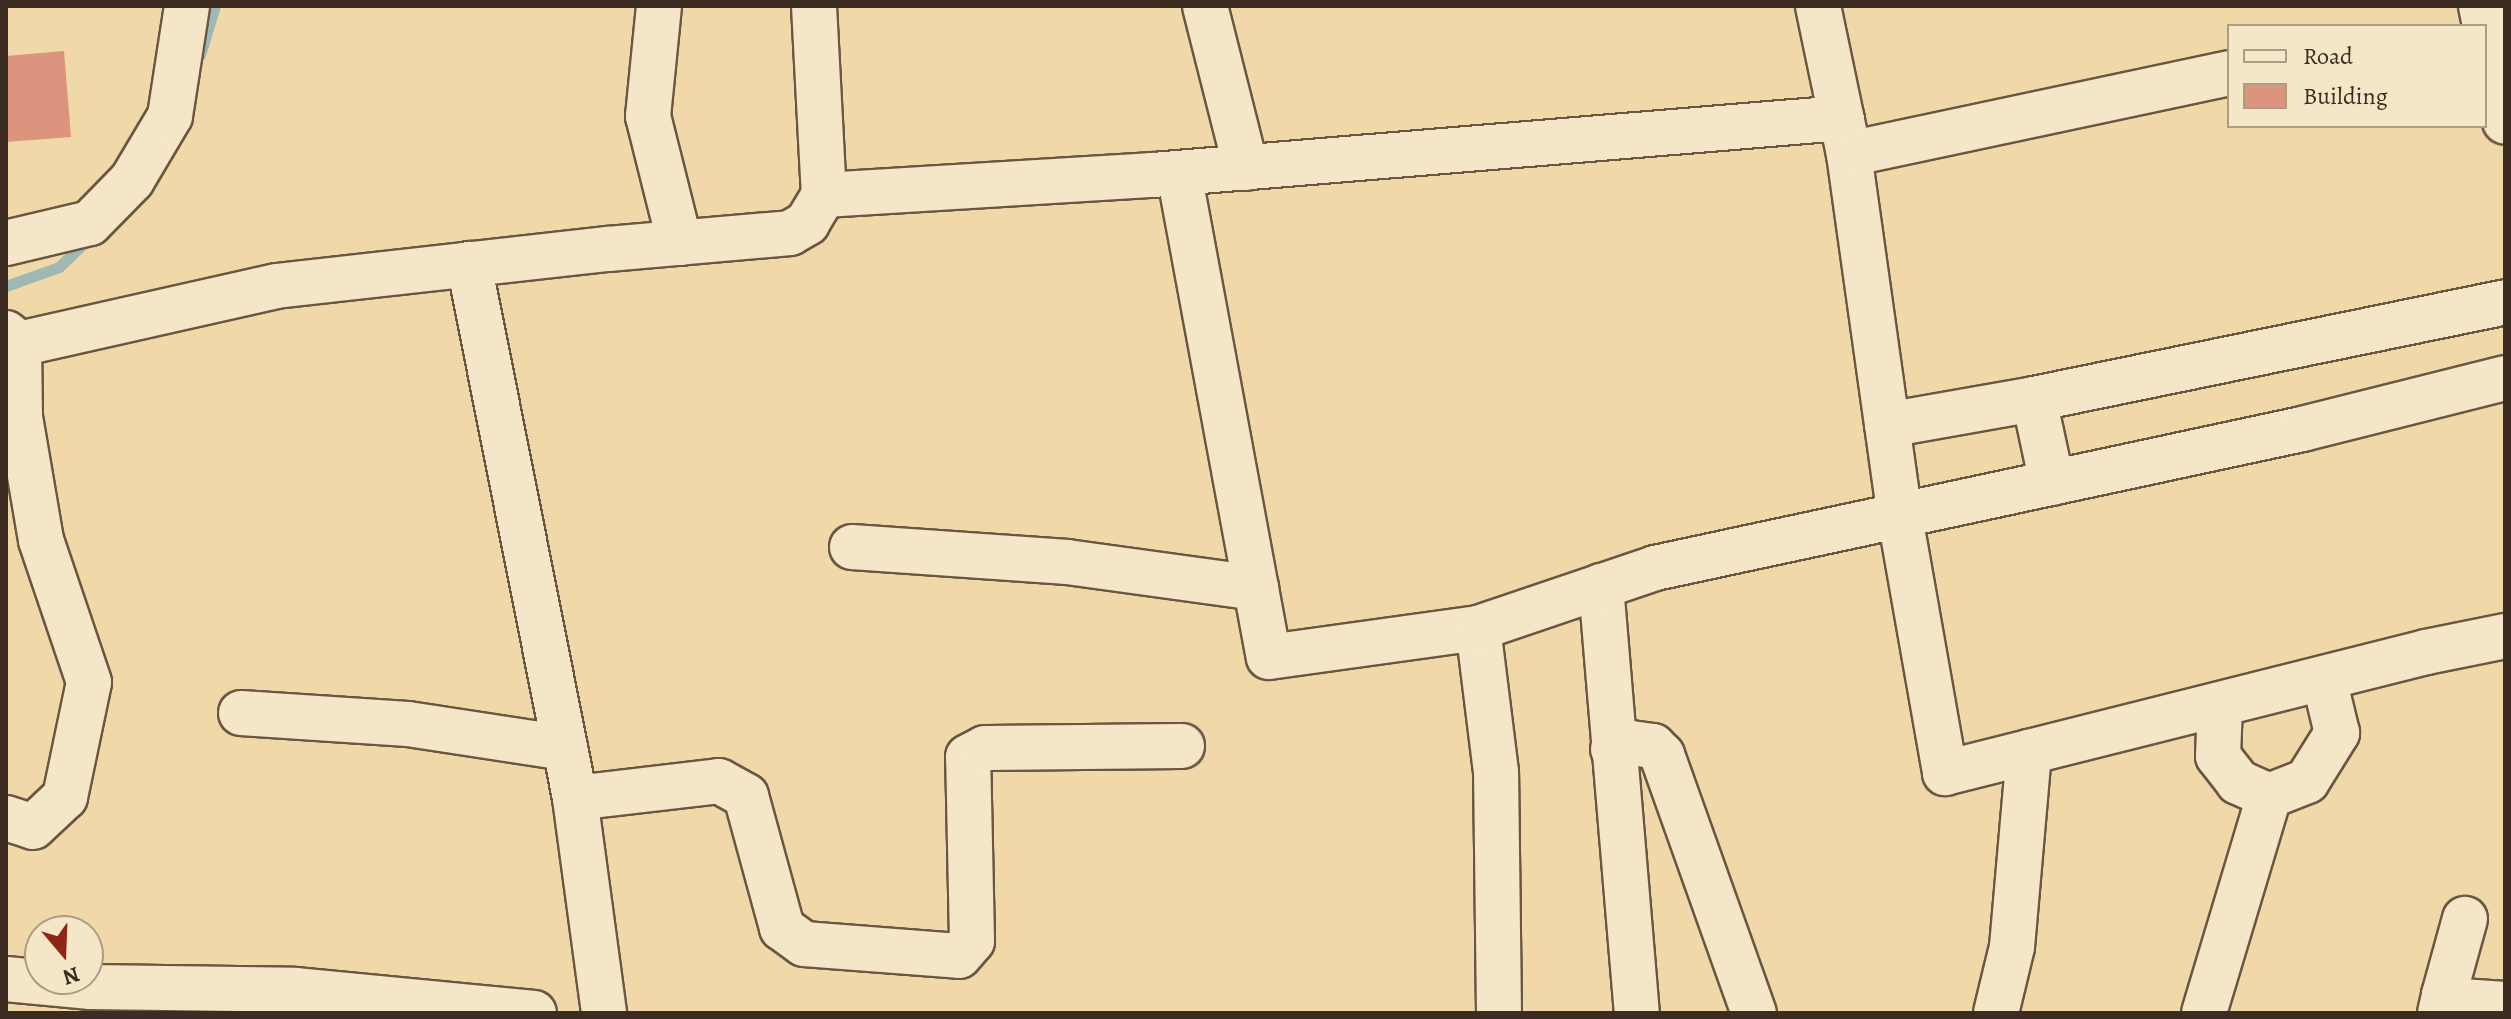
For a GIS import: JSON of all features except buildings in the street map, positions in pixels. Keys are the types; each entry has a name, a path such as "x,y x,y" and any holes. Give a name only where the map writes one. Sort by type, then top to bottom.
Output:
{"street":[{"path":"6,243 90,223 132,180 170,116 187,6"},
{"path":"659,6 648,116 680,243"},
{"path":"6,818 33,827 65,797 89,682 41,540 20,417 12,339 276,286 790,233 807,223 824,195 814,6"},
{"path":"1205,6 1246,168"},
{"path":"1818,6 1845,136 1900,517 1945,773 2505,636"},
{"path":"2487,46 2505,122"},
{"path":"824,195 1246,168 1845,136 2227,73"},
{"path":"1179,173 1269,657 1478,628 1655,568 2302,429 2505,378"},
{"path":"469,264 575,798 604,1013"},
{"path":"1887,425 2034,399 2505,302"},
{"path":"2034,399 2052,483"},
{"path":"852,547 1067,562 1256,588"},
{"path":"1601,586 1637,1013"},
{"path":"1478,628 1496,772 1499,1013"},
{"path":"2220,706 2218,756 2238,782 2269,796 2307,781 2337,733 2324,679"},
{"path":"241,713 408,724 565,748"},
{"path":"1613,749 1631,743 1653,746 1662,755 1754,1013"},
{"path":"575,798 719,781 746,796 782,928 804,944 959,956 972,941 968,757 985,748 1182,746"},
{"path":"1996,1013 2012,947 2029,752"},
{"path":"2204,1013 2269,796"},
{"path":"2465,919 2442,1004 2461,1001 2505,1004"},
{"path":"6,979 91,987 295,990 534,1013"}],"waterway":[{"path":"200,55 215,6"},
{"path":"6,286 59,267 87,240"}]}
